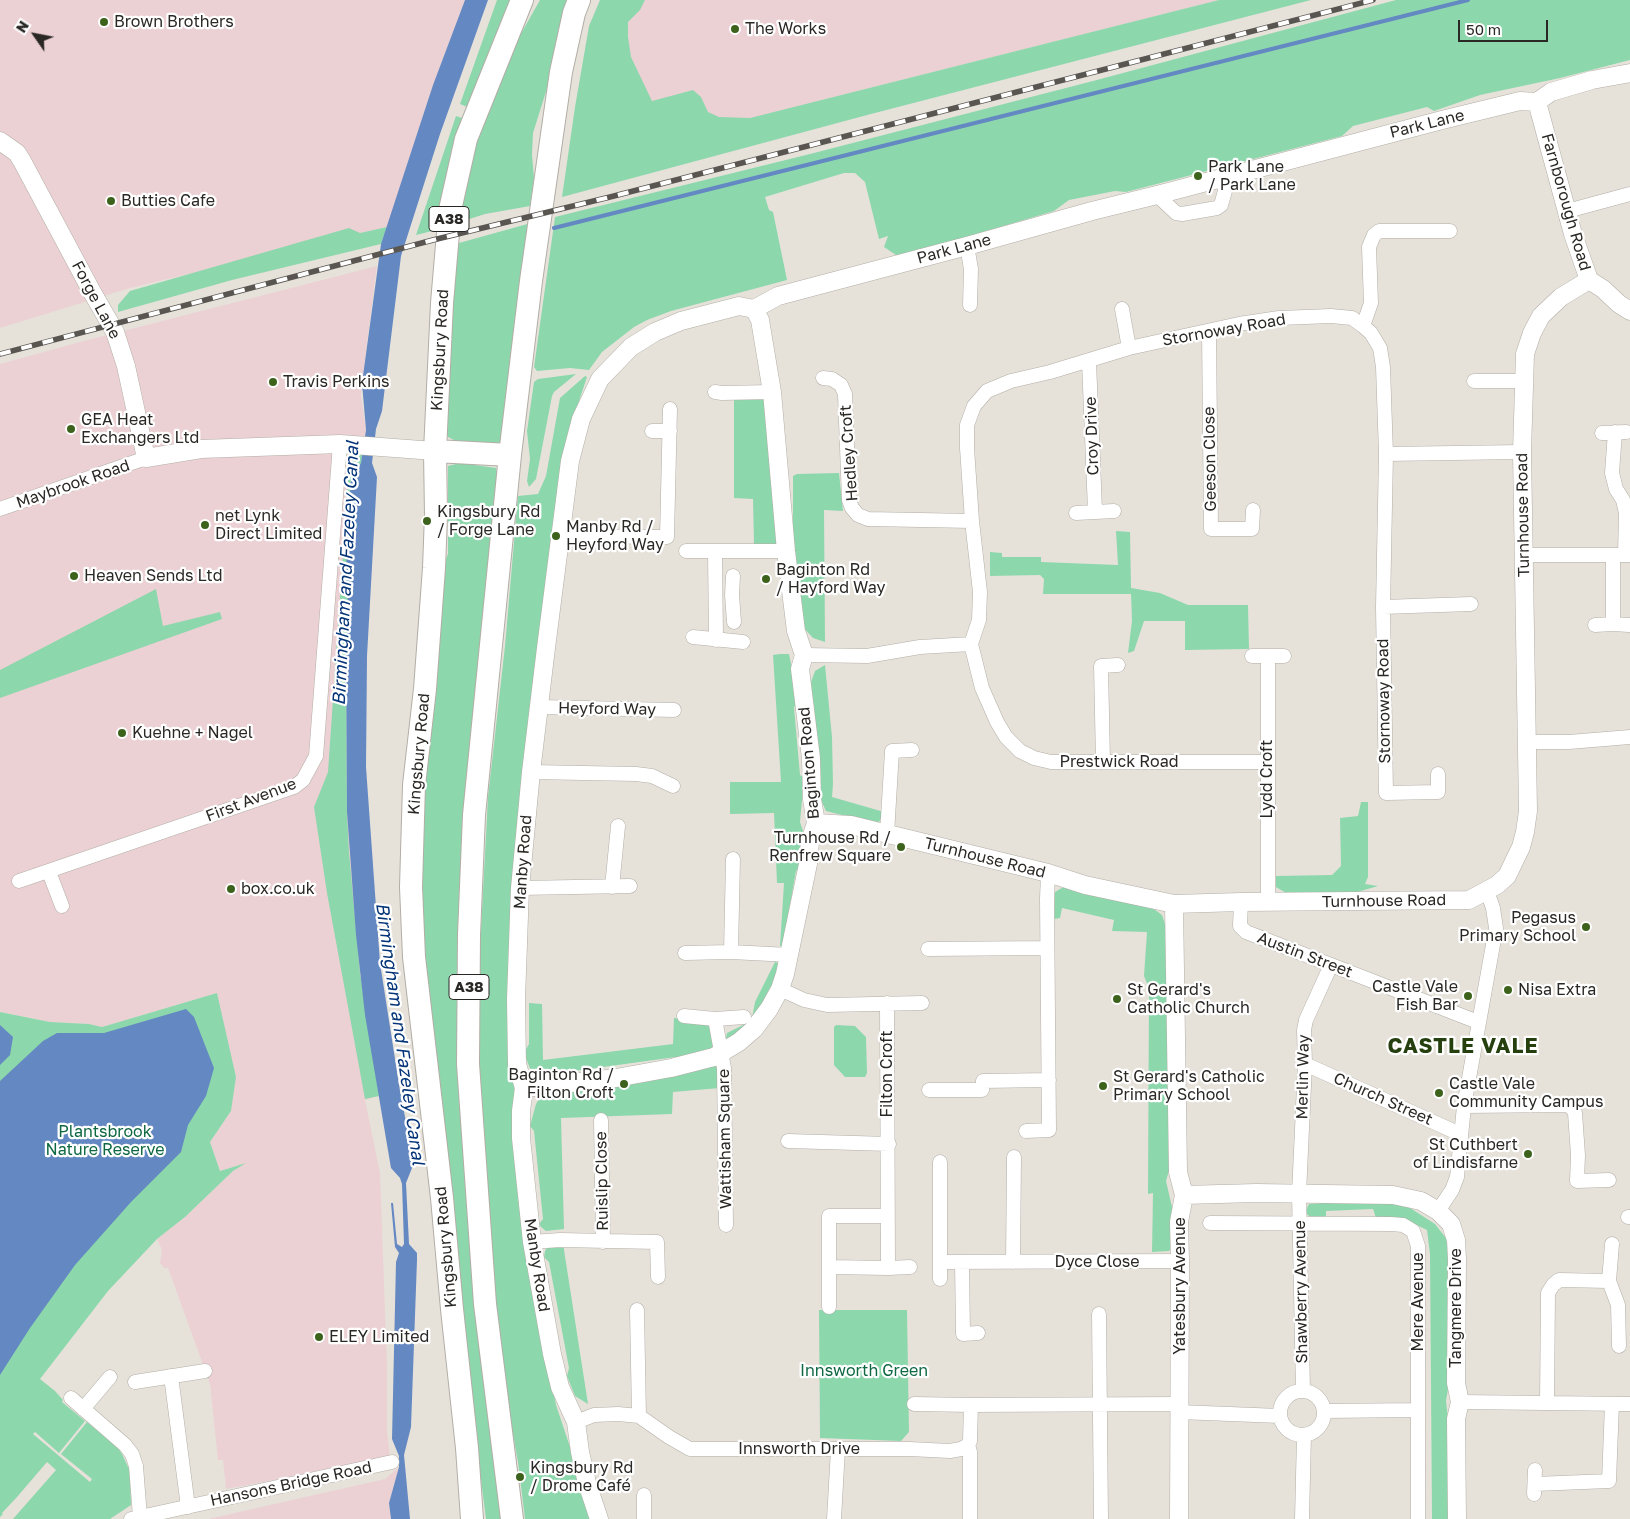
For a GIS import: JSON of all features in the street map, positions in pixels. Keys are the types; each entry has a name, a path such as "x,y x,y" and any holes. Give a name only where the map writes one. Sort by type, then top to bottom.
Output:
{"highway":[{"name":"Kingsbury Road","path":"472,1519 467,1448 442,1198 415,967 411,887 414,786 425,689 434,568 436,515 435,451 442,303 450,210 466,139 522,0"},
{"name":"A38","path":"505,42 533,0"},
{"name":"Kingsbury Road","path":"512,1519 484,1304 468,1064 469,935 474,815 510,455 531,281 561,72 574,13 579,0"},
{"path":"435,451 510,455"}],"street":[{"name":"Park Lane","path":"754,309 778,296 1083,213 1157,196 1450,118 1520,101 1537,102 1551,92 1592,80 1630,73"},
{"name":"Farnborough Road","path":"1537,102 1567,211 1589,280 1630,311"},
{"name":"Forge Lane","path":"0,142 16,153 22,161 115,332 126,366 146,458"},
{"path":"1157,196 1176,212 1182,214 1217,208 1221,205 1225,190 1223,178"},
{"path":"1567,211 1630,194"},
{"path":"1363,326 1371,303 1370,247 1374,235 1379,231 1450,231"},
{"path":"967,246 971,269 970,305"},
{"name":"Turnhouse Road","path":"816,823 851,825 1048,873 1085,885 1174,904 1469,900 1487,891 1507,876 1521,847 1528,811 1522,452 1525,354 1532,332 1541,316 1561,297 1589,280"},
{"name":"Manby Road","path":"600,1519 587,1484 576,1422 560,1387 552,1354 532,1242 521,1138 521,1111 524,1088 517,1064 516,1028 520,888 531,772 570,461 581,419 600,379 632,347 655,332 681,321 739,306 754,309"},
{"name":"Baginton Road","path":"524,1088 642,1073 698,1062 722,1053 754,1029 780,990 790,955 808,864 810,841 816,823 812,799 811,758 800,669 804,654 796,631 786,551 772,392 760,320 754,309"},
{"path":"1122,309 1129,348"},
{"name":"Stornoway Road","path":"972,644 979,620 980,592 972,521 967,425 974,406 987,391 1011,380 1089,361 1129,348 1238,324 1278,318 1331,316 1352,318 1371,333 1380,348 1383,367 1386,454 1383,607 1386,793 1438,792 1438,774"},
{"name":"Geeson Close","path":"1209,331 1211,529 1252,529 1253,510"},
{"name":"Croy Drive","path":"1089,361 1094,511"},
{"name":"Hedley Croft","path":"823,378 832,379 841,385 845,394 849,500 852,508 858,515 868,520 972,521"},
{"path":"1474,381 1524,381"},
{"path":"715,392 772,392"},
{"path":"562,536 667,536 670,409"},
{"path":"652,431 670,431"},
{"path":"1613,624 1623,555 1626,513 1623,500 1616,489 1612,473 1615,433"},
{"path":"146,458 200,449 345,444 435,451"},
{"name":"First Avenue","path":"19,881 294,787 303,780 316,756 345,444"},
{"path":"1386,454 1522,452"},
{"name":"Maybrook Road","path":"0,509 146,458"},
{"path":"1076,513 1114,511"},
{"path":"686,551 786,551"},
{"path":"715,551 716,640"},
{"path":"1524,555 1623,555"},
{"path":"733,576 734,622"},
{"path":"715,598 732,595"},
{"path":"1383,607 1471,604"},
{"path":"1595,625 1629,625"},
{"path":"693,637 743,642"},
{"path":"804,654 867,656 920,647 972,644"},
{"name":"Prestwick Road","path":"972,644 982,688 997,722 1006,737 1020,751 1034,758 1051,762 1267,762"},
{"path":"1252,656 1284,656"},
{"name":"Lydd Croft","path":"1268,656 1268,902"},
{"path":"1103,762 1101,666 1118,665"},
{"name":"Heyford Way","path":"539,707 674,710"},
{"path":"1527,742 1568,742 1630,737"},
{"path":"887,834 892,750 912,750"},
{"path":"531,772 652,776 673,790 673,771"},
{"path":"612,887 618,826"},
{"path":"731,952 733,859"},
{"path":"49,872 62,906"},
{"path":"1026,1131 1049,1130 1048,873"},
{"path":"520,888 630,886"},
{"path":"1438,1211 1452,1190 1456,1177 1464,1106 1496,928 1493,908 1487,891"},
{"name":"Austin Street","path":"1241,902 1240,926 1246,932 1478,1022"},
{"name":"Yatesbury Avenue","path":"1174,904 1178,1172 1184,1195 1179,1222 1179,1519"},
{"path":"928,949 1047,948"},
{"path":"685,953 731,952 790,955"},
{"name":"Merlin Way","path":"1299,1194 1305,1064 1304,1030 1306,1020 1330,964"},
{"path":"780,990 804,1000 827,1005 922,1003"},
{"name":"Filton Croft","path":"887,1003 888,1268"},
{"path":"684,1016 714,1019 744,1017"},
{"path":"714,1019 722,1053"},
{"name":"Wattisham Square","path":"722,1053 724,1068 726,1225"},
{"name":"Church Street","path":"1305,1064 1460,1134"},
{"path":"929,1090 982,1090 983,1081 1049,1080"},
{"path":"1464,1106 1567,1105 1575,1113 1578,1155 1577,1181 1609,1180"},
{"name":"Ruislip Close","path":"601,1120 603,1242"},
{"path":"788,1142 889,1144"},
{"path":"1013,1262 1014,1157"},
{"path":"940,1162 940,1279"},
{"name":"Tangmere Drive","path":"1184,1195 1256,1193 1393,1194 1421,1201 1438,1211 1451,1224 1456,1240 1456,1384 1460,1402 1456,1419 1457,1519"},
{"name":"Shawberry Avenue","path":"1299,1194 1303,1390"},
{"path":"829,1307 829,1216 888,1216"},
{"name":"Mere Avenue","path":"1210,1223 1397,1224 1413,1231 1418,1246 1418,1519"},
{"name":"Ruislip Close","path":"532,1242 560,1240 658,1242 658,1277"},
{"path":"1612,1244 1609,1281 1618,1305 1619,1346"},
{"name":"Dyce Close","path":"940,1262 1180,1261"},
{"path":"962,1262 963,1334 978,1333"},
{"path":"829,1267 910,1267"},
{"path":"1547,1403 1548,1293 1553,1285 1560,1280 1609,1281"},
{"path":"576,1422 594,1415 618,1414 639,1416 637,1310"},
{"path":"1099,1314 1101,1519"},
{"path":"136,1382 205,1371"},
{"path":"171,1376 188,1507"},
{"path":"83,1409 110,1377"},
{"path":"1303,1390 1315,1394 1320,1399 1324,1411 1324,1418 1316,1430 1304,1435 1291,1432 1286,1428 1280,1416 1280,1408 1283,1401 1295,1392 1303,1390"},
{"path":"71,1398 125,1445 132,1454 146,1517"},
{"path":"1460,1402 1630,1404"},
{"path":"914,1404 1100,1403 1280,1416"},
{"path":"1535,1483 1609,1481 1612,1404"},
{"path":"970,1519 970,1452 968,1445 970,1441 971,1405"},
{"path":"1324,1411 1418,1410"},
{"name":"Innsworth Drive","path":"639,1416 690,1449 950,1450 961,1449 968,1445"},
{"path":"1302,1519 1304,1435"},
{"path":"834,1519 838,1449"},
{"name":"Hansons Bridge Road","path":"146,1517 392,1462"},
{"path":"644,1495 644,1519"}],"shaded area":[{"path":"0,0 465,0 433,85 387,227 130,288 0,328"},
{"path":"600,0 1219,0 715,127 583,89 589,26"},
{"path":"377,266 361,395 366,430 361,463 351,479 346,547 348,609 346,645 347,774 360,973 379,1096 365,1100 380,1173 387,1366 387,1430 390,1458 226,1489 223,1460 218,1460 210,1384 168,1268 164,1268 160,1263 162,1250 157,1239 185,1217 233,1171 243,1164 220,1171 210,1142 231,1111 217,993 102,1027 89,1024 50,1022 0,1012 0,364"},
{"path":"399,1467 389,1503 391,1519 208,1519 385,1479"}],"green space":[{"path":"497,0 515,0 444,228 416,235 456,116 462,118 467,107 460,104"},
{"path":"540,0 572,0 533,133 534,178 530,206 485,214 457,223 474,145 510,53"},
{"path":"600,0 645,0 640,10 628,22 628,37 631,57 652,101 693,90 701,97 708,112 719,117 750,118 1219,0 1311,0 871,114 562,197 589,26"},
{"path":"1396,0 1630,0 1630,60 1560,78 1480,95 1434,111 1427,107 1353,126 1342,136 1126,192 1115,191 1069,200 1054,211 899,257 884,247 888,236 879,239 865,182 855,173 844,173 765,197 769,210 773,212 787,280 671,311 647,320 634,327 602,352 589,370 570,368 537,371 534,367 555,217 1093,81"},
{"path":"531,223 501,443 456,441 448,437 445,430 456,250 459,243"},
{"path":"387,227 381,244 232,280 118,312 118,305 130,291 349,228 360,233"},
{"path":"576,374 554,392 552,396 536,479 529,487 527,481 530,459 527,431 534,382 538,379"},
{"path":"585,376 587,377 572,422 515,898 514,1100 525,1244 556,1405 594,1519 525,1519 518,1462 499,1357 482,1153 478,987 488,797 505,646 518,496 538,494 546,476 560,398"},
{"path":"764,397 779,540 776,545 754,544 753,499 734,498 734,398"},
{"path":"363,453 361,463 351,479 346,645 349,852 360,973 379,1096 365,1099 327,893 314,807 328,772 349,465 355,455"},
{"path":"460,463 496,468 498,477 460,925 507,1519 486,1519 468,1378 424,988 421,868 423,771 441,572 448,554 448,466"},
{"path":"839,473 843,511 824,510 825,642 813,638 803,627 793,546 793,476 797,474"},
{"path":"1116,531 1130,532 1131,588 1160,593 1188,605 1248,605 1249,649 1185,650 1185,621 1144,621 1134,651 1128,653 1132,621 1131,594 1043,594 1044,579 1040,575 990,576 990,552 1002,553 1002,557 1041,557 1041,562 1118,565"},
{"path":"156,589 163,626 220,612 222,619 0,698 0,670"},
{"path":"789,654 799,703 794,707 800,775 804,778 800,822 804,834 800,868 796,871 784,946 780,946 784,883 777,883 774,813 730,814 730,782 781,782 773,655"},
{"path":"825,665 832,737 832,797 884,812 879,822 873,823 826,811 820,798 811,682 815,671"},
{"path":"1361,802 1368,802 1368,877 1365,884 1378,886 1354,893 1286,893 1276,887 1276,876 1332,875 1341,866 1340,818 1358,816"},
{"path":"1065,886 1147,904 1162,915 1166,927 1173,1157 1166,1181 1172,1207 1175,1244 1169,1251 1152,1252 1153,1193 1148,1194 1149,988 1144,976 1147,932 1112,931 1114,920 1062,908 1060,918 1054,919 1055,892"},
{"path":"775,962 778,963 780,968 767,998 752,1018 755,1002"},
{"name":"Plantsbrook Nature Reserve","path":"217,993 236,1077 231,1111 210,1142 220,1171 246,1163 233,1171 185,1217 157,1239 108,1291 40,1379 55,1391 63,1400 62,1402 85,1421 59,1453 35,1432 33,1434 90,1482 92,1479 61,1454 87,1422 118,1448 122,1454 130,1471 131,1505 110,1519 13,1519 56,1470 47,1462 0,1517 0,1012 50,1022 89,1024 102,1027"},
{"path":"529,1003 542,1004 543,1060 673,1044 674,1018 713,1023 714,1050 679,1059 676,1057 574,1071 567,1076 536,1075 531,1071 524,1053 529,1044"},
{"path":"752,1018 743,1030 727,1040 727,1033"},
{"path":"836,1025 855,1026 866,1037 867,1073 865,1077 845,1077 834,1065 834,1027"},
{"path":"715,1065 719,1068 720,1088 673,1092 672,1114 561,1118 564,1229 546,1231 541,1227 539,1224 543,1219 534,1131 530,1126 540,1097 554,1091"},
{"path":"1387,1199 1407,1206 1435,1224 1446,1238 1450,1261 1452,1365 1446,1401 1451,1446 1450,1519 1432,1519 1430,1254 1427,1230 1404,1219 1376,1218 1373,1209 1326,1211 1326,1217 1310,1217 1305,1212 1309,1204"},
{"path":"564,1245 588,1404 575,1396 567,1376 569,1368 549,1262 544,1257 548,1246"},
{"name":"Innsworth Green","path":"819,1310 907,1310 909,1432 901,1441 820,1438"}],"water":[{"path":"465,0 488,0 440,134 401,256 382,411 376,429 372,463 377,477 367,656 366,767 380,963 400,1091 414,1163 406,1183 409,1244 417,1253 411,1427 404,1455 410,1519 391,1519 389,1503 399,1467 399,1456 392,1439 396,1262 399,1253 395,1247 391,1203 393,1203 397,1244 402,1247 404,1244 402,1184 400,1178 391,1168 365,1015 356,935 347,812 346,645 348,609 346,547 351,479 361,463 366,430 362,383 381,244 433,85"},
{"name":"Plantsbrook Nature Reserve","path":"186,1009 194,1017 214,1068 206,1096 188,1125 181,1152 131,1202 75,1265 30,1328 0,1375 0,1081 43,1041 57,1033 104,1033"},
{"path":"0,1025 13,1037 10,1055 0,1065"}],"waterway":[{"path":"554,228 1468,0"}],"railway":[{"path":"0,354 433,240 610,197 1373,0"}],"place":[{"name":"Brown Brothers","path":"104,22"},
{"name":"The Works","path":"735,29"},
{"name":"Park Lane / Park Lane","path":"1198,176"},
{"name":"Butties Cafe","path":"111,201"},
{"name":"Travis Perkins","path":"273,382"},
{"name":"GEA Heat Exchangers Ltd","path":"71,429"},
{"name":"Kingsbury Rd / Forge Lane","path":"427,521"},
{"name":"net Lynk Direct Limited","path":"205,525"},
{"name":"Manby Rd / Heyford Way","path":"556,536"},
{"name":"Heaven Sends Ltd","path":"74,576"},
{"name":"Baginton Rd / Hayford Way","path":"766,579"},
{"name":"Kuehne + Nagel","path":"122,733"},
{"name":"Turnhouse Rd / Renfrew Square","path":"901,847"},
{"name":"box.co.uk","path":"231,889"},
{"name":"Pegasus Primary School","path":"1586,927"},
{"name":"Nisa Extra","path":"1508,990"},
{"name":"Castle Vale Fish Bar","path":"1468,996"},
{"name":"St Gerard's Catholic Church","path":"1117,999"},
{"name":"Baginton Rd / Filton Croft","path":"624,1084"},
{"name":"St Gerard's Catholic Primary School","path":"1103,1086"},
{"name":"Castle Vale Community Campus","path":"1439,1093"},
{"name":"St Cuthbert of Lindisfarne","path":"1528,1154"},
{"name":"ELEY Limited","path":"319,1337"},
{"name":"Kingsbury Rd / Drome Café","path":"520,1477"}],"district":[{"name":"CASTLE VALE","path":"1463,1046"}],"water label":[{"name":"Birmingham and Fazeley Canal","path":"346,573"},
{"name":"Birmingham and Fazeley Canal","path":"400,1034"}]}
